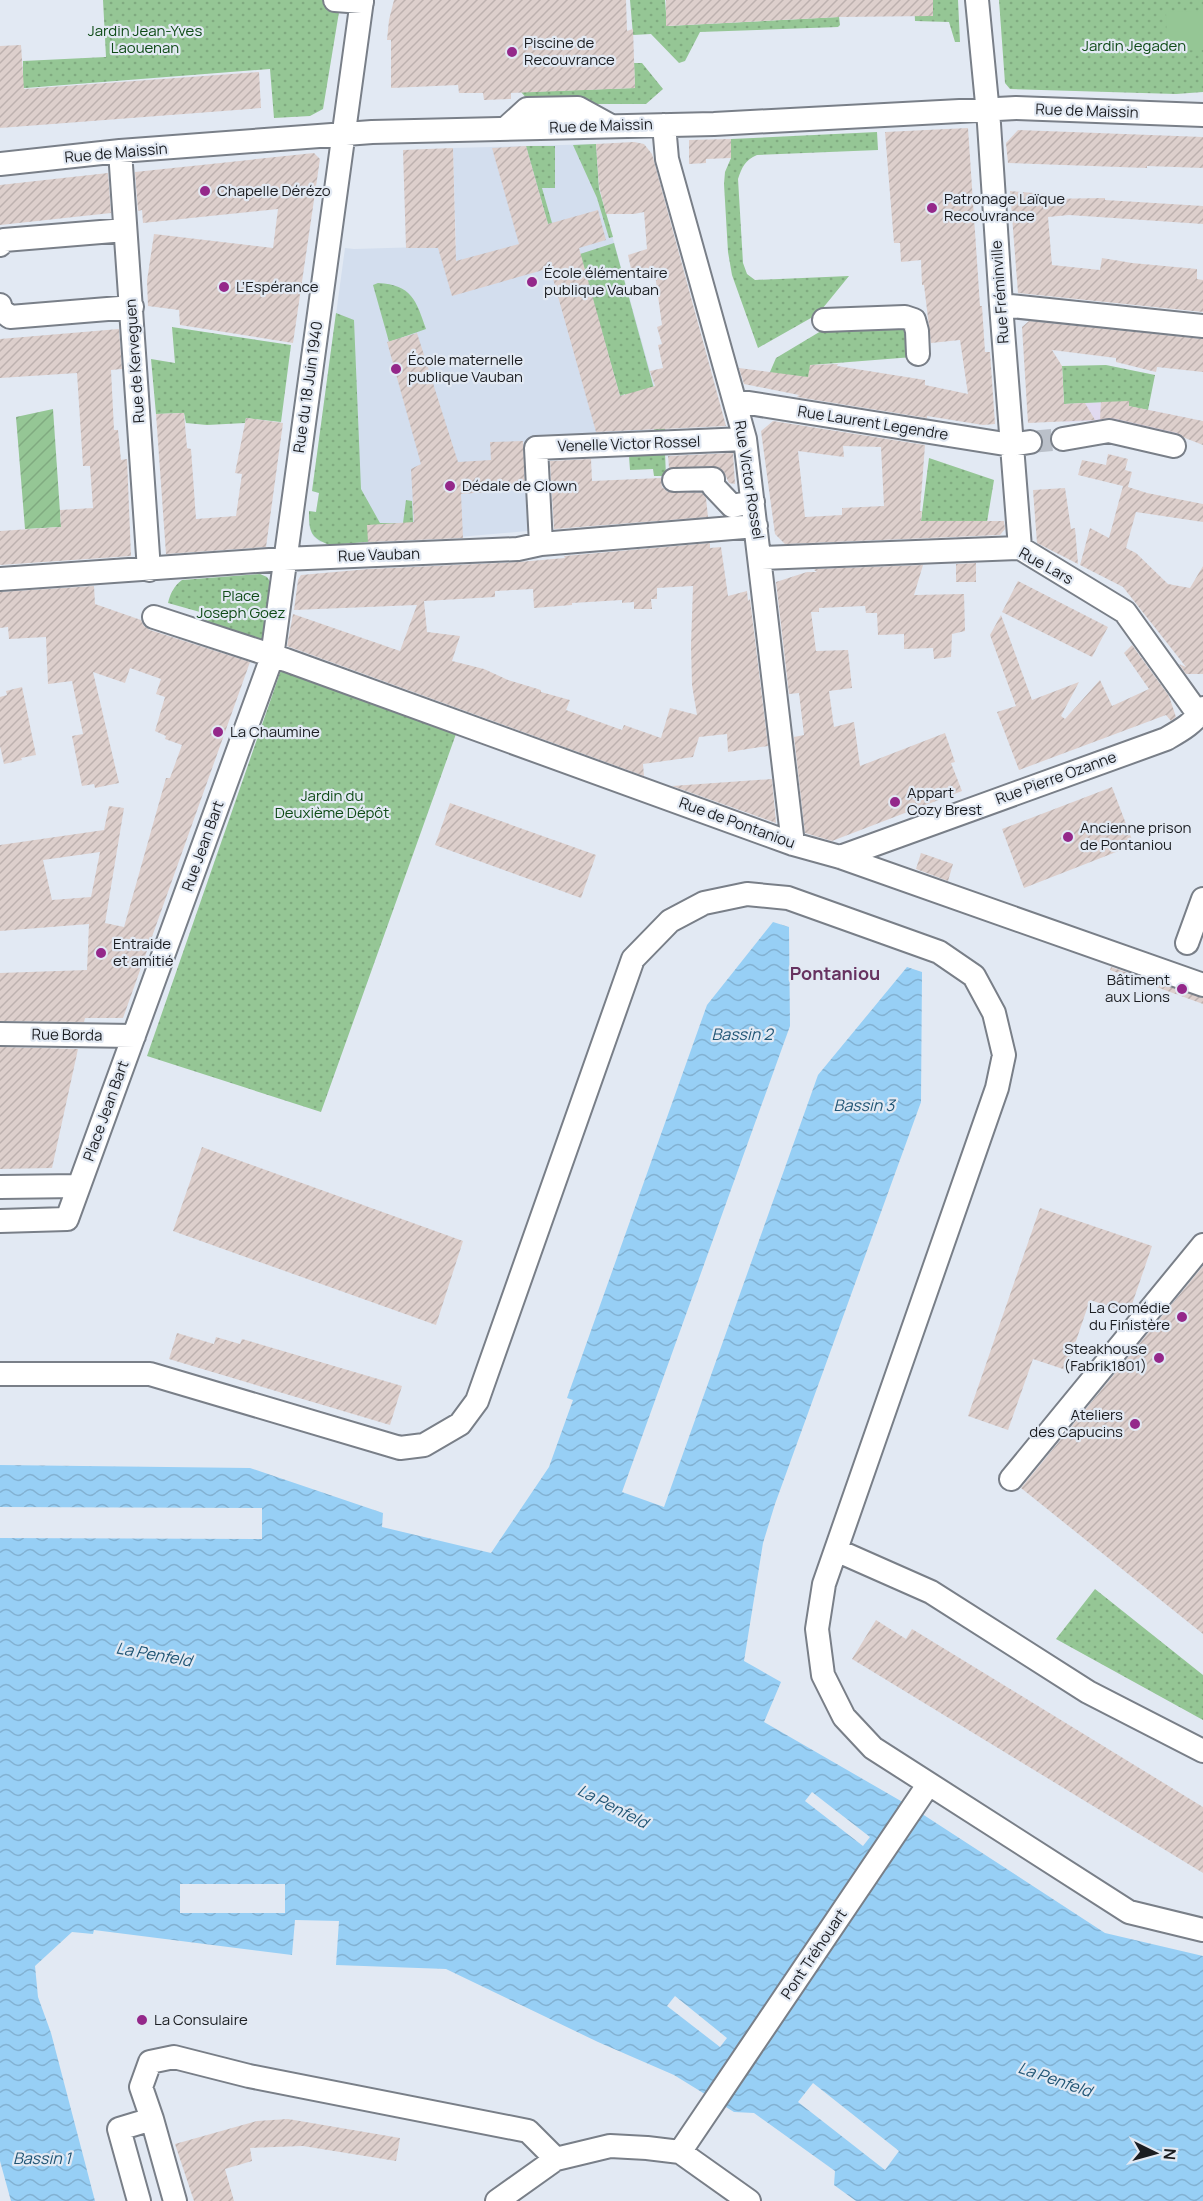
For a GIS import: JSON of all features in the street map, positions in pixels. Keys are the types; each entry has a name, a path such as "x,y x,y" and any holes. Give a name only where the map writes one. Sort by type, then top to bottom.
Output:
{"street":[{"path":"335,0 362,1"},
{"name":"Rue Fréminville","path":"977,0 988,110 1001,305 1020,443 1020,548"},
{"name":"Rue du 18 Juin 1940","path":"284,560 362,1"},
{"name":"Rue de Maissin","path":"0,164 120,151 343,134 664,125 1016,108 1203,115"},
{"name":"Rue Victor Rossel","path":"664,125 667,159 745,439 761,558 793,844"},
{"name":"Rue de Kerveguen","path":"120,151 149,570"},
{"path":"0,245 4,240 125,230"},
{"path":"0,305 10,317 132,307"},
{"path":"1001,305 1203,326"},
{"path":"824,320 905,317 914,320 918,354"},
{"name":"Rue Laurent Legendre","path":"736,401 1020,443"},
{"path":"1063,439 1109,431 1174,446"},
{"name":"Venelle Victor Rossel","path":"541,544 536,448 745,439"},
{"path":"674,480 713,479 713,486 732,506 753,502"},
{"name":"Rue Vauban","path":"0,579 284,560 518,549 541,544 756,526"},
{"name":"Rue Lars","path":"761,558 1020,548 1125,612 1201,712"},
{"path":"154,617 272,657 284,560"},
{"name":"Rue de Pontaniou","path":"272,657 793,844 840,856 1203,985"},
{"name":"Rue Jean Bart","path":"134,1036 272,657"},
{"name":"Rue Pierre Ozanne","path":"840,856 1166,739 1186,728 1201,712"},
{"path":"0,1374 150,1374 400,1448 424,1445 460,1424 477,1401 633,959 670,921 704,903 747,894 788,898 939,952 974,976 994,1013 1004,1055 997,1088 824,1584 817,1629 823,1675 844,1717 873,1748 928,1785 1129,1912 1203,1930"},
{"path":"1187,943 1203,899"},
{"name":"Rue Borda","path":"0,1034 134,1036"},
{"name":"Place Jean Bart","path":"0,1221 67,1220 134,1036"},
{"path":"0,1187 78,1186"},
{"path":"1011,1479 1203,1245"},
{"path":"836,1550 931,1592 1088,1692 1203,1751"},
{"name":"Pont Tréhouart","path":"680,2152 928,1785"},
{"path":"175,2201 141,2087 150,2062 174,2057 249,2076 528,2131 556,2159"},
{"path":"139,2201 119,2129 152,2119"},
{"path":"497,2201 556,2159 610,2146 680,2152 749,2201"}],"shaded area":[{"path":"596,144 599,189 667,436 523,442 528,531 459,537 320,542 313,536 309,526 309,511 316,512 319,493 312,491 345,248 456,246 453,148"},
{"path":"1109,402 1187,418 1182,437 1109,420 1065,422 1064,404"}],"green space":[{"name":"Jardin Jean-Yves Laouenan","path":"103,0 341,0 323,109 310,116 274,118 270,69 0,90 0,83 23,82 23,61 106,57"},
{"path":"630,0 665,0 667,26 839,17 840,25 838,27 700,32 685,61 679,63 651,34 633,35"},
{"path":"914,0 958,0 960,42 955,42 949,22 915,21"},
{"name":"Jardin Jegaden","path":"999,0 1203,0 1203,92 1176,94 1010,89 1005,83"},
{"path":"1203,11 1203,50 1167,51 1166,12"},
{"path":"634,63 642,63 663,89 646,104 529,101 521,92 635,88"},
{"path":"877,132 878,150 757,155 743,167 738,179 743,263 747,274 755,280 849,276 818,314 758,348 732,275 728,252 724,184 725,172 731,158 731,139"},
{"path":"596,144 599,189 613,237 609,238 597,198 573,145"},
{"path":"526,146 555,146 555,188 542,188 552,223 548,224"},
{"path":"614,243 667,436 656,436 648,406 629,408 625,394 620,396 580,254"},
{"path":"378,283 398,287 411,296 426,329 389,342 373,285"},
{"path":"336,313 354,320 361,489 380,523 403,523 406,500 412,501 414,538 330,545 318,540 310,529 309,511 316,512 319,493 312,491"},
{"path":"906,325 913,357 811,365 807,386 770,372 776,358 826,328"},
{"path":"172,327 291,345 281,422 246,418 245,423 207,425 186,423 184,413 156,414 151,359 175,363"},
{"path":"1106,365 1155,375 1148,410 1107,402 1064,404 1062,366"},
{"path":"53,409 61,527 25,529 16,417"},
{"path":"665,453 666,476 654,476 653,469 630,470 629,456"},
{"path":"929,458 994,480 987,522 921,521"},
{"name":"Place Joseph Goez","path":"260,574 267,577 271,583 264,645 204,625 207,614 168,603 173,590 182,580"},
{"name":"Jardin du Deuxième Dépôt","path":"281,670 456,734 321,1112 147,1056"},
{"path":"1095,1589 1203,1675 1203,1720 1056,1639"}],"water":[{"path":"773,922 789,927 790,1026 622,1492 664,1507 818,1075 907,967 922,972 921,1102 775,1504 763,1543 744,1661 781,1682 764,1722 913,1808 1105,1933 1203,1956 1203,2201 856,2201 834,2185 835,2171 754,2113 734,2112 674,2075 598,2042 446,1969 336,1965 339,1921 295,1920 292,1955 94,1930 93,1934 72,1932 35,1966 38,1997 51,2033 95,2201 11,2201 0,2161 0,1465 250,1468 383,1513 382,1527 491,1553 549,1467 573,1400 567,1398 707,1005"}],"pier":[{"path":"0,1507 262,1508 262,1539 0,1538"},
{"path":"812,1792 870,1837 863,1846 805,1801"},
{"path":"180,1884 285,1884 285,1913 180,1913"},
{"path":"675,1996 727,2038 720,2047 667,2006"},
{"path":"813,2083 899,2151 885,2170 798,2102"}],"building":[{"name":"Piscine de Recouvrance","path":"394,0 626,0 627,31 633,29 635,88 511,93 511,99 484,100 483,93 459,93 458,85 391,88 391,40 387,40"},
{"path":"666,0 933,0 933,16 839,17 666,26"},
{"path":"21,45 24,89 259,72 261,108 0,128 0,46"},
{"path":"968,128 980,306 982,306 985,352 990,352 995,424 983,425 927,416 927,418 797,397 799,395 744,384 739,368 808,377 810,365 838,364 837,366 925,380 925,385 968,394 960,340 931,343 924,285 922,285 921,260 901,262 900,243 894,243 885,132"},
{"path":"1018,130 1203,137 1203,168 1008,163 1006,143"},
{"path":"731,139 731,158 706,159 706,163 689,164 689,140"},
{"path":"634,142 644,144 652,154 726,426 596,432 550,268 452,296 438,248 406,248 403,150 453,148 456,261 519,244 492,148 526,146 548,224 598,210 606,240 579,248 620,396 655,386 650,371 663,368 658,345 662,344 657,327 662,325 654,267 632,273 628,255 647,249 644,212 606,214 599,186 596,144"},
{"path":"314,153 320,159 293,343 180,325 179,310 148,306 147,281 154,234 273,248 278,209 143,223 142,210 138,211 135,172"},
{"path":"108,173 111,213 0,225 0,185"},
{"path":"1010,191 1046,194 1046,199 1105,198 1105,200 1203,206 1203,224 1069,215 1048,217 1052,265 1100,270 1102,258 1197,269 1197,279 1203,280 1203,312 1018,293"},
{"path":"1029,321 1203,339 1203,372 1157,367 1156,372 1116,362 1116,358 1052,350 1062,366 1064,404 1085,403 1095,420 1028,423 1022,327"},
{"path":"119,329 122,369 111,370 114,430 118,430 121,460 127,459 131,556 0,565 0,531 61,527 60,510 93,508 90,466 83,466 77,373 0,378 0,339"},
{"name":"École maternelle publique Vauban","path":"417,333 458,462 491,460 490,442 523,441 525,489 461,494 463,538 368,542 367,525 414,522 411,469 421,464 387,342"},
{"path":"1129,401 1129,406 1203,421 1203,445 1177,433 1112,418 1100,419 1101,402"},
{"path":"184,413 187,448 191,449 196,519 236,516 242,474 235,473 246,418 283,423 266,547 166,554 156,414"},
{"path":"773,421 925,445 921,521 1004,521 1005,529 1000,535 785,544 775,534 761,431","holes":["843,446 881,447 884,506 842,508 842,515 805,517 798,451 844,457"]},
{"path":"733,453 735,484 729,483 724,472 713,466 669,468 668,456"},
{"path":"1108,454 1128,459 1125,470 1132,472 1128,487 1203,504 1203,522 1136,512 1126,548 1136,553 1168,584 1190,588 1203,566 1203,674 1186,674 1179,664 1186,667 1123,587 1080,565 1090,528 1109,538 1123,486 1078,475 1082,460 1106,465"},
{"path":"591,459 592,481 661,478 662,487 668,492 702,493 706,498 708,517 554,529 550,461"},
{"path":"1065,488 1071,529 1075,528 1078,564 1037,543 1033,490"},
{"path":"710,543 710,548 721,547 728,596 747,591 748,601 750,599 768,746 728,752 727,734 699,737 693,757 643,764 644,776 287,646 293,614 400,651 417,605 294,610 298,580 301,575 369,569 519,562 565,558 564,556","holes":["693,586 692,685 697,715 670,708 661,738 624,725 622,730 566,710 570,700 541,692 541,690 508,680 484,669 452,661 460,636 427,632 424,601 495,597 495,591 533,589 534,608 622,600 622,603 634,602 634,609 652,609 651,599 657,599 657,588"]},
{"path":"976,563 976,582 956,582 956,564"},
{"path":"923,565 914,595 964,594 965,631 952,634 951,657 934,659 933,648 904,649 904,634 878,635 877,613 866,613 865,606 819,608 819,612 811,612 816,651 848,650 852,688 829,691 834,727 854,722 860,766 945,733 955,762 951,763 962,791 832,841 805,833 794,737 804,735 799,693 789,694 776,582 807,572 817,572 814,570 816,569"},
{"path":"1018,581 1108,627 1092,657 1002,612"},
{"path":"94,586 95,604 141,620 150,630 250,662 123,1018 85,1018 84,1022 0,1021 0,973 87,970 89,924 0,931 0,845 104,830 109,806 124,808 105,923 124,927 166,778 170,778 182,745 165,739 166,736 155,731 165,697 156,694 161,679 130,668 125,683 93,672 119,783 95,788 94,784 82,786 72,736 83,734 72,681 48,684 46,637 9,639 8,627 0,628 0,592","holes":["100,852 91,897 52,900 43,860"]},
{"path":"1001,615 1032,700 1079,682 1061,716 1065,719 1100,680 1112,706 1149,689 1124,653 1132,645 1169,696 1176,717 1171,721 1166,715 1019,770 997,712 1016,706 990,635"},
{"path":"22,687 36,755 4,764 0,746 0,697 7,695 6,691"},
{"path":"772,779 776,823 672,786"},
{"name":"Ancienne prison de Pontaniou","path":"1112,787 1134,845 1024,888 1002,829"},
{"path":"450,803 596,855 581,898 435,845"},
{"path":"921,853 953,864 948,881 916,869"},
{"path":"1111,967 1203,998 1203,1004 1110,970"},
{"path":"0,1047 78,1049 52,1168 0,1169"},
{"path":"202,1147 463,1241 436,1325 173,1231"},
{"path":"1040,1208 1152,1246 1129,1313 1090,1300 1066,1370 1033,1359 1008,1430 968,1416"},
{"name":"Ateliers des Capucins","path":"1203,1266 1203,1634 1021,1488"},
{"path":"177,1333 214,1344 216,1337 240,1344 242,1339 402,1386 390,1425 169,1359"},
{"path":"876,1620 906,1639 912,1629 1203,1807 1203,1873 852,1659"},
{"path":"288,2119 400,2138 396,2161 303,2146 250,2148 252,2161 225,2169 234,2201 194,2201 175,2144 257,2121"}],"tunnel":[{"path":"1030,442 1063,439"}],"place":[{"name":"Piscine de Recouvrance","path":"512,52"},
{"name":"Chapelle Dérézo","path":"205,191"},
{"name":"Patronage Laïque Recouvrance","path":"932,208"},
{"name":"École élémentaire publique Vauban","path":"532,282"},
{"name":"L’Espérance","path":"224,287"},
{"name":"École maternelle publique Vauban","path":"396,369"},
{"name":"Dédale de Clown","path":"450,486"},
{"name":"La Chaumine","path":"218,732"},
{"name":"Appart Cozy Brest","path":"895,802"},
{"name":"Ancienne prison de Pontaniou","path":"1068,837"},
{"name":"Entraide et amitié","path":"101,953"},
{"name":"Bâtiment aux Lions","path":"1182,989"},
{"name":"La Comédie du Finistère","path":"1182,1317"},
{"name":"Steakhouse (Fabrik1801)","path":"1159,1358"},
{"name":"Ateliers des Capucins","path":"1135,1424"},
{"name":"La Consulaire","path":"142,2020"}],"district":[{"name":"Pontaniou","path":"835,974"}],"water label":[{"name":"Bassin 2","path":"742,1034"},
{"name":"Bassin 3","path":"864,1105"},
{"name":"La Penfeld","path":"154,1654"},
{"name":"La Penfeld","path":"613,1806"},
{"name":"La Penfeld","path":"1055,2079"},
{"name":"Bassin 1","path":"42,2158"}]}
